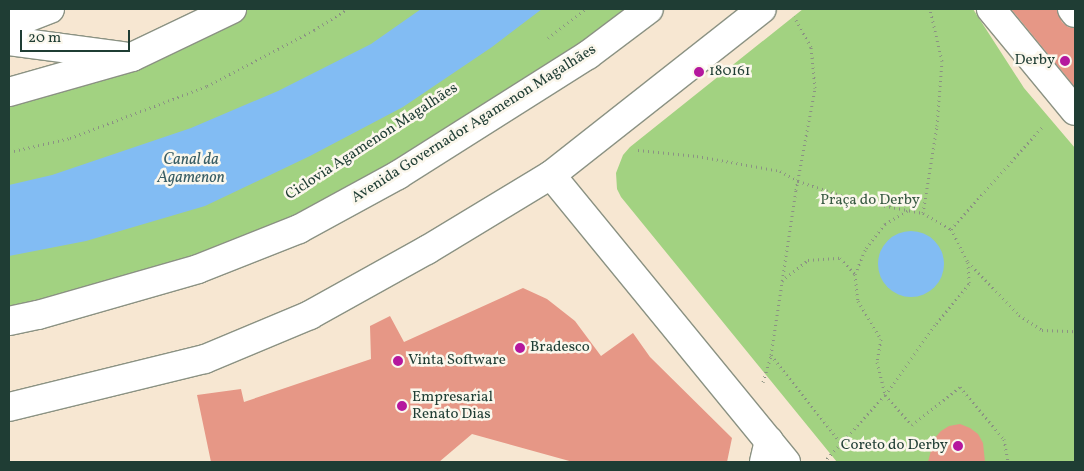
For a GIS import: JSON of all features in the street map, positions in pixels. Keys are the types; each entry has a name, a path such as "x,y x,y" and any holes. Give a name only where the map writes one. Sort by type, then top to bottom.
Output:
{"main road":[{"path":"9,24 50,9"},
{"path":"9,92 132,57 232,9"},
{"name":"Avenida Governador Agamenon Magalhães","path":"9,321 38,315 198,269 299,230 407,170 588,55 649,9"},
{"path":"9,407 204,359 301,319 428,250 552,175 762,9"},
{"path":"991,9 1071,106"},
{"path":"1072,9 1075,13"},
{"path":"9,41 132,57"},
{"path":"552,175 762,442 786,462"}],"path":[{"path":"9,152 70,138 207,86 314,30 348,9"},
{"path":"542,43 586,9"},
{"path":"762,442 771,355 782,281 815,88 811,48 802,28 789,9"},
{"path":"923,213 937,126 942,61 930,9"},
{"path":"951,229 1071,106"},
{"path":"637,150 698,156 780,171 798,181 855,200 923,213 951,229 968,262 1019,315 1042,330 1075,331"},
{"path":"907,211 885,224 866,248 855,274 858,301 881,339 877,362 885,395 912,425 960,387 1004,439 1008,462"},
{"path":"782,281 808,260 840,258 855,274"},
{"path":"824,462 885,395 935,324 969,284 968,262"},
{"path":"771,355 842,443"}],"green space":[{"path":"233,9 649,9 299,229 9,321 9,92"},
{"name":"Praça do Derby","path":"803,9 973,9 1024,88 1075,148 1075,462 837,462 621,197 617,189 616,173 623,155 630,147"}],"water":[{"name":"Canal da Agamenon","path":"421,9 542,9 492,47 403,107 310,156 205,206 86,241 9,256 9,185 52,175 191,128 278,91 371,44"},
{"path":"911,231 924,234 934,241 941,251 944,264 941,277 934,287 924,294 911,297 898,294 888,287 881,277 878,264 881,251 888,241 898,234"}],"building":[{"name":"Derby","path":"1011,9 1057,9 1062,22 1068,27 1075,28 1075,87"},
{"path":"523,288 547,299 575,321 601,356 633,333 650,357 732,438 727,462 573,462 472,434 439,462 211,462 197,395 241,389 244,402 371,359 370,326 390,316 404,342"},
{"name":"Coreto do Derby","path":"960,424 978,434 983,443 985,462 928,462 934,439 949,426"}],"place":[{"name":"Derby","path":"1065,61"},
{"name":"180161","path":"699,72"},
{"name":"Bradesco","path":"520,348"},
{"name":"Vinta Software","path":"398,361"},
{"name":"Empresarial Renato Dias","path":"402,406"},
{"name":"Coreto do Derby","path":"958,446"}]}
